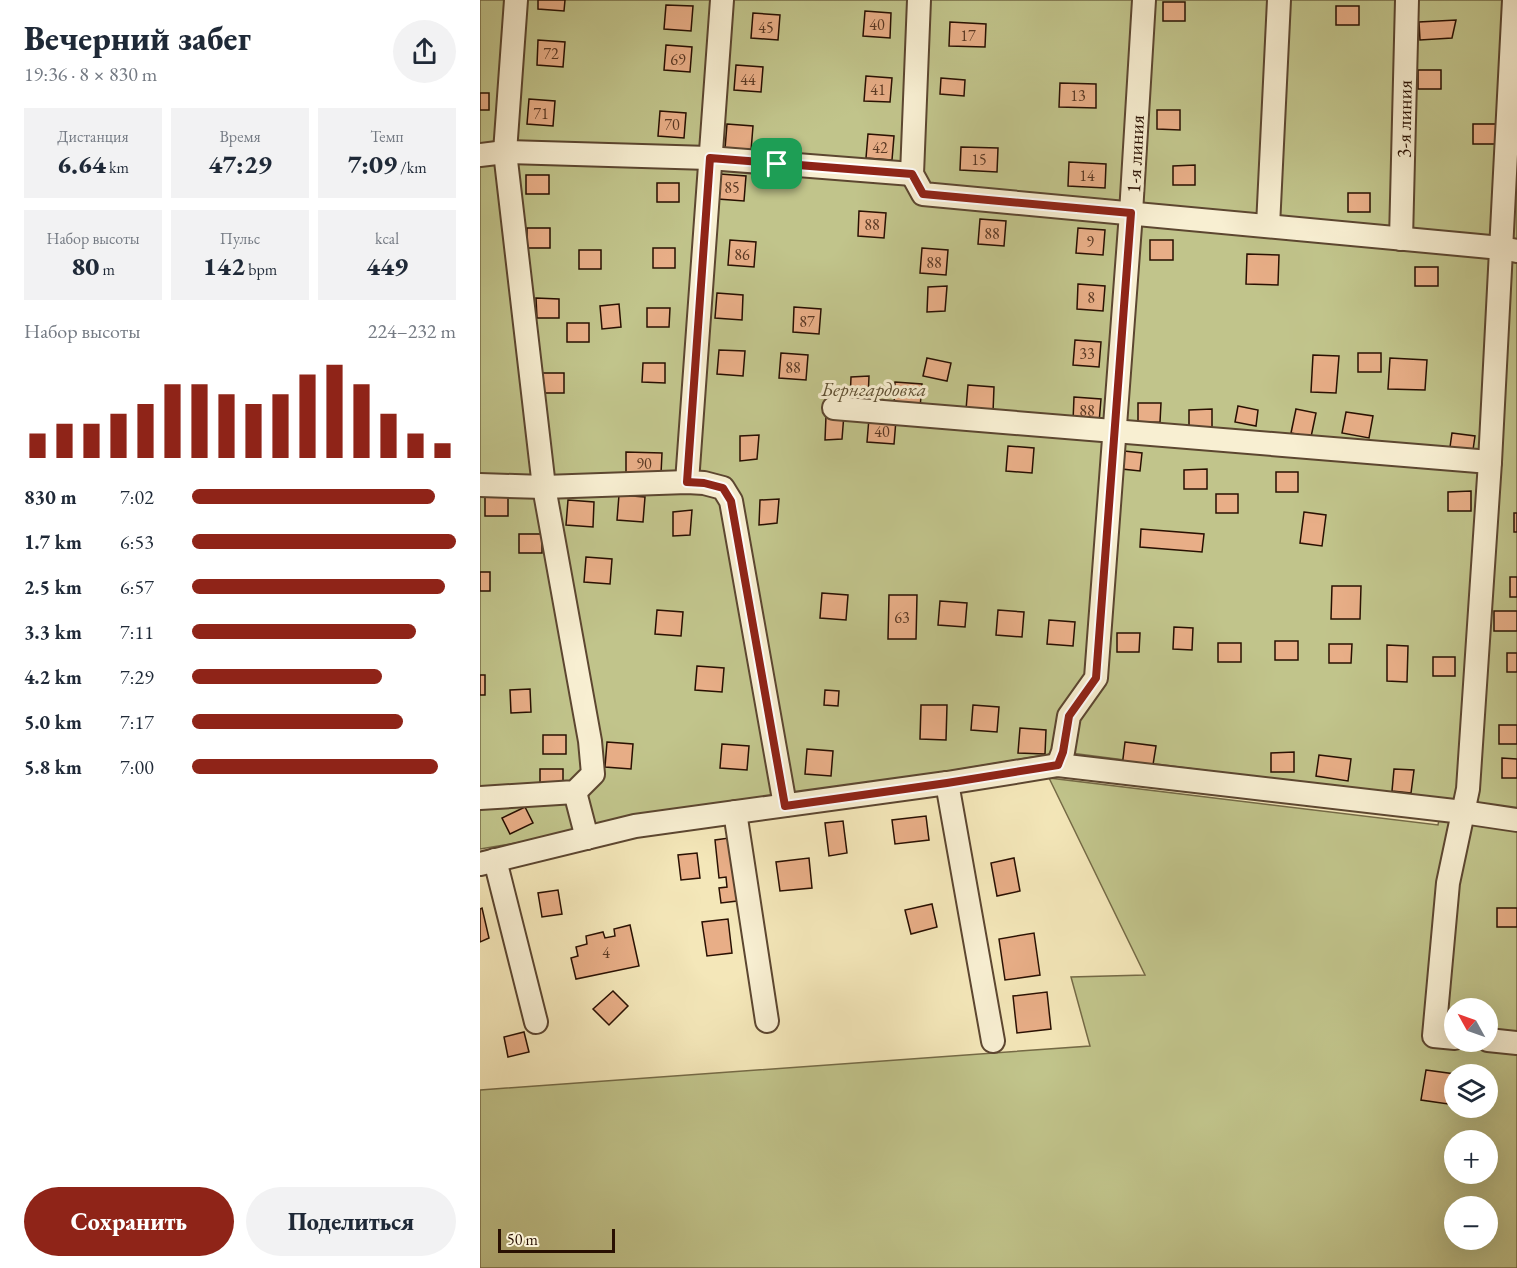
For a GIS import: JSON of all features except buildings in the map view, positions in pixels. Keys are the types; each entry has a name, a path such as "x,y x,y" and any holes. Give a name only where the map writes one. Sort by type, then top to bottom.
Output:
{"street":[{"path":"480,798 575,792 593,774 590,741 544,487 505,152 516,0"},
{"path":"687,482 722,0"},
{"path":"919,0 912,174 923,194 1509,249"},
{"name":"1-я линия","path":"1058,765 1063,752 1069,716 1096,678 1116,432 1144,0"},
{"path":"1268,226 1279,0"},
{"name":"3-я линия","path":"1401,238 1407,0"},
{"path":"1444,1037 1434,1036 1448,883 1468,789 1490,462 1509,249 1514,0"},
{"path":"480,155 505,152 710,158 912,174"},
{"path":"834,408 1490,462"},
{"path":"480,485 544,487 687,482 704,483 723,488 731,501 785,806"},
{"path":"536,1022 488,862 635,826 947,783 1058,765 1517,820"},
{"path":"947,783 993,1041"},
{"path":"575,792 587,838"},
{"path":"735,812 767,1020"},
{"path":"1498,1041 1517,1042"}],"green space":[{"name":"Бернгардовка","path":"480,0 1517,0 1517,1268 480,1268 480,1090 1090,1046 1071,977 1145,975 1049,778 1438,825 1443,801 1063,752 480,849"}],"route":[{"path":"710,158 777,164 912,174 923,194 1131,213 1096,678 1069,716 1063,752 1058,765 785,806 731,501 723,488 704,483 687,482 710,158"}]}
